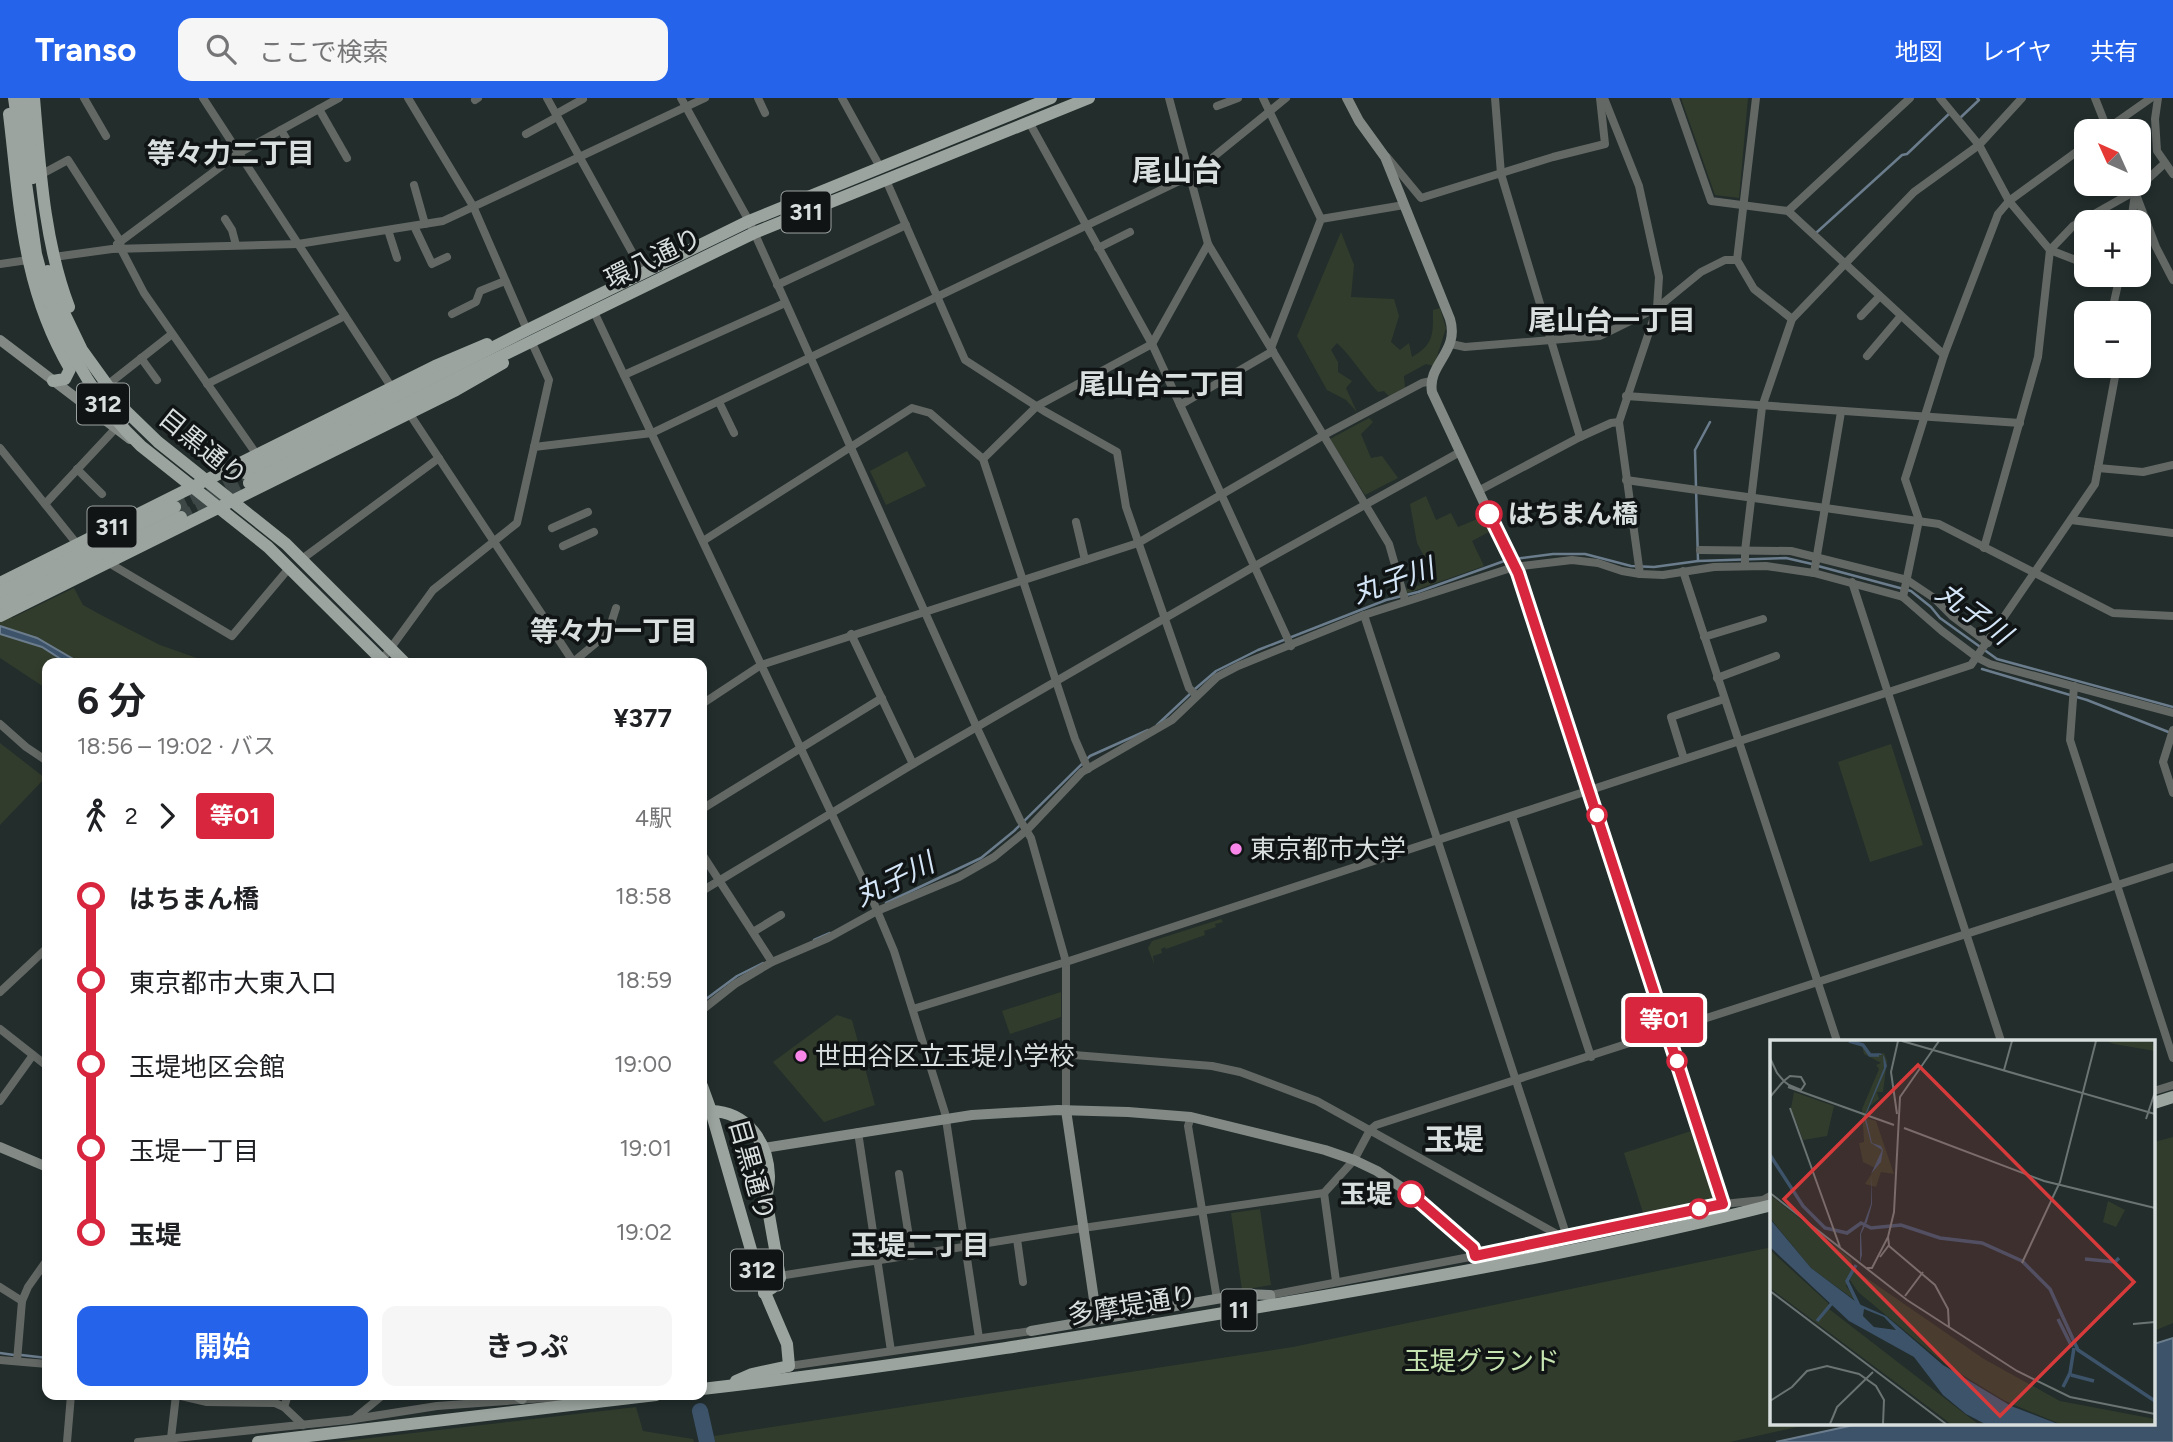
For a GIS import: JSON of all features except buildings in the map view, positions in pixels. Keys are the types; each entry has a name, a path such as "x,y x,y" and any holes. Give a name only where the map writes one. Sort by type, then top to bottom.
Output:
{"main road":[{"name":"目黒通り","path":"14,98 36,254 70,359 107,410 141,446 220,507 290,567 379,658"},
{"name":"目黒通り","path":"24,98 41,240 53,300 106,386 125,411 147,432 302,559 400,658"},
{"path":"32,98 54,257 64,292 93,365"},
{"name":"環八通り","path":"1051,98 1020,106 749,221 527,330 247,478 532,343 754,233 1089,98"},
{"path":"5,118 28,260 40,306 70,359 65,379 53,381"},
{"path":"194,488 475,348 527,330"},
{"path":"233,500 487,374 532,343"},
{"path":"160,504 174,486 166,465"},
{"name":"311","path":"39,580 77,544 194,488"},
{"name":"311","path":"0,593 108,563 233,500"},
{"name":"311","path":"0,605 39,580 178,512"},
{"path":"0,583 39,580"},
{"path":"0,616 39,580"},
{"path":"2156,1102 2173,1097"},
{"name":"目黒通り","path":"707,1100 764,1293 787,1344 789,1366"},
{"path":"711,1111 730,1113 745,1123 764,1147"},
{"name":"312","path":"764,1147 769,1178 766,1200 779,1276 779,1281 764,1293"},
{"name":"多摩堤通り","path":"707,1388 892,1365 1270,1300 1522,1261 1623,1240 1767,1204"},
{"path":"729,1386 752,1374 789,1366"},
{"path":"258,1442 608,1400"}],"street":[{"path":"5,118 32,98"},
{"path":"84,98 106,136"},
{"path":"203,98 392,388"},
{"path":"118,246 239,153 321,104 340,98"},
{"path":"408,98 473,206 527,330"},
{"path":"547,98 643,272"},
{"path":"681,98 749,221 977,728 1024,826 1066,962 1066,1110 1097,1320"},
{"path":"54,257 118,246 298,244 443,221 705,98"},
{"path":"758,98 765,113"},
{"path":"842,98 880,167"},
{"path":"1169,98 1208,244 1389,544 1404,599"},
{"path":"1217,106 1237,98"},
{"path":"1180,405 1272,350 1321,219 1263,98"},
{"path":"534,447 652,433 719,402 1190,176 1286,98"},
{"path":"1347,98 1359,121 1421,198 1605,144 1602,98"},
{"path":"1495,98 1501,174 1580,438"},
{"path":"1602,98 1639,186 1659,276 1657,308 1619,422 1640,573"},
{"path":"1675,98 1712,201 1788,211 1944,355"},
{"path":"1756,98 1737,260 1754,289 1792,319"},
{"path":"1788,211 1910,98"},
{"path":"1940,98 1979,145 2009,201 2050,250 2074,259"},
{"path":"1745,566 1762,407 1792,319 1914,192 1979,145 2022,98"},
{"path":"2095,98 2103,119"},
{"path":"2122,119 2151,98"},
{"path":"2158,98 2155,119 2157,151 2173,174"},
{"path":"526,134 583,99"},
{"path":"321,104 347,158"},
{"path":"1029,122 1152,344 1289,641"},
{"path":"281,130 301,163"},
{"path":"1382,152 1453,328 1451,344 1431,381 1432,392 1512,562 1723,1204"},
{"path":"1903,597 1919,520 1905,479 1944,355 1998,214 2009,201 2074,154"},
{"path":"15,168 40,155"},
{"path":"42,174 68,160 144,293 257,455"},
{"path":"2151,174 2165,163"},
{"path":"886,180 965,360 1117,452 1126,507 1193,693"},
{"path":"414,185 421,225"},
{"path":"1984,548 2038,357 2050,250 2073,226 2119,196"},
{"path":"2136,196 2155,247 2173,280"},
{"path":"415,197 432,264 447,257"},
{"path":"1321,219 1404,205"},
{"path":"225,219 236,245"},
{"path":"777,285 906,225"},
{"path":"388,230 397,258"},
{"path":"1098,248 1130,232"},
{"path":"983,459 1037,406 1152,344 1208,244"},
{"path":"0,264 28,260"},
{"path":"1451,344 1465,347 1600,336 1657,308 1701,272 1725,260 1737,260"},
{"path":"452,314 477,302 480,291 505,281"},
{"path":"1861,316 1879,297"},
{"path":"624,375 785,303"},
{"path":"594,312 876,907 894,951 945,1119 979,1338"},
{"path":"207,384 345,316"},
{"path":"1867,356 1900,317"},
{"path":"106,386 172,334"},
{"path":"0,340 141,446"},
{"path":"385,658 433,590 517,523 549,380 532,343"},
{"path":"141,358 157,380"},
{"path":"913,1009 1066,962 1971,665 2095,484 2115,378"},
{"path":"707,701 761,665 1138,543 1324,435 1422,383 1431,381"},
{"path":"1626,396 2020,423"},
{"path":"719,402 734,433"},
{"path":"703,541 912,408 930,413 983,459 1085,762"},
{"path":"1814,573 1841,412"},
{"path":"409,413 570,658"},
{"path":"1478,491 1580,438 1611,423 1619,422"},
{"path":"45,504 115,429"},
{"path":"0,448 77,544"},
{"path":"707,888 831,812 1164,618 1364,503 1460,452"},
{"path":"302,559 439,458"},
{"path":"2098,468 2143,472 2173,465"},
{"path":"77,469 103,494"},
{"path":"1626,480 1939,524 2113,613 2173,616"},
{"path":"552,528 588,512"},
{"path":"2071,520 2173,533"},
{"path":"1076,522 1085,560"},
{"path":"563,546 594,532"},
{"path":"1700,550 1791,551 1907,580 1934,598 1952,616 1988,643"},
{"path":"707,1006 770,958 828,938 876,907 976,868 1058,796 1085,762 1155,732 1172,720 1193,693 1217,677 1289,641 1512,562 1572,560 1598,563 1622,571 1663,575 1745,566 1766,566 1814,573 1903,597 1978,658 1990,664 2073,691 2173,713"},
{"path":"108,563 232,636 290,567"},
{"path":"1683,571 1837,1040"},
{"path":"1852,582 2001,1040"},
{"path":"579,658 608,633 615,608"},
{"path":"1364,615 1567,1237"},
{"path":"1704,637 1763,618"},
{"path":"851,634 913,764"},
{"path":"1717,678 1776,656"},
{"path":"2073,691 2070,740 2173,1058"},
{"path":"707,805 882,698"},
{"path":"1684,759 1671,717 1724,699"},
{"path":"0,724 42,758"},
{"path":"2172,733 2163,762 2173,793"},
{"path":"1512,816 1591,1057"},
{"path":"707,862 770,958"},
{"path":"779,1276 1324,1193 1354,1160 1370,1130 1376,1125 2173,867"},
{"path":"753,932 781,915"},
{"path":"0,992 42,953"},
{"path":"0,1029 42,1062"},
{"path":"0,1101 33,1055"},
{"path":"930,1066 1015,1056 1066,1055 1212,1066 1240,1072 1317,1101 1555,1233 1556,1239"},
{"path":"2156,1090 2173,1085"},
{"path":"764,1147 999,1113 1066,1110 1191,1117 1325,1150 1354,1160 1387,1177 1417,1198 1473,1248 1475,1256"},
{"path":"1191,1117 1188,1126 1217,1299"},
{"path":"858,1132 891,1351"},
{"path":"0,1147 42,1165"},
{"path":"899,1174 912,1256"},
{"path":"1324,1193 1336,1281"},
{"path":"789,1366 1031,1331 1245,1294 1270,1300 1336,1281 1475,1256 1723,1204 1767,1204"},
{"path":"1017,1239 1023,1282"},
{"path":"17,1357 22,1301 42,1267"},
{"path":"0,1287 22,1301"},
{"path":"0,1360 17,1357 42,1363"},
{"path":"67,1442 71,1400"},
{"path":"171,1438 175,1400"},
{"path":"198,1400 275,1403 284,1407 303,1425"},
{"path":"284,1407 286,1400"},
{"path":"355,1418 377,1400"},
{"path":"138,1442 348,1420 492,1400"}],"green space":[{"path":"1681,98 1748,98 1739,198 1715,195"},
{"path":"1341,232 1354,265 1351,297 1394,299 1399,316 1391,342 1400,350 1409,343 1412,357 1425,348 1431,338 1433,310 1440,308 1446,328 1434,366 1426,364 1404,376 1405,388 1390,397 1384,391 1378,392 1337,343 1331,350 1338,362 1338,372 1352,381 1346,388 1357,412 1346,400 1327,390 1297,336"},
{"path":"1369,418 1373,422 1361,434 1371,458 1382,456 1398,478 1365,495 1330,439"},
{"path":"907,451 926,486 886,505 870,471"},
{"path":"1426,496 1436,520 1451,513 1458,527 1482,517 1489,532 1472,541 1484,566 1405,594 1405,590 1420,585 1417,575 1423,571 1418,559 1424,556 1417,543 1410,504"},
{"path":"74,588 83,605 160,645 197,658 42,658 42,686 0,658 0,598 12,618"},
{"path":"0,743 42,776 42,781 0,825"},
{"path":"1891,744 1923,845 1870,862 1838,762"},
{"path":"1221,919 1223,922 1215,924 1216,927 1204,931 1205,935 1161,949 1162,953 1153,956 1154,964 1148,948 1152,941"},
{"path":"1061,992 1061,1017 1010,1034 1002,1011"},
{"path":"837,1015 852,1020 875,1105 824,1122 773,1062"},
{"path":"1694,1130 1717,1198 1715,1202 1645,1219 1624,1153"},
{"path":"2173,1137 2173,1323 2156,1330 2156,1141"},
{"path":"1260,1209 1271,1285 1242,1290 1231,1213"},
{"name":"玉堤グランド","path":"1770,1247 1770,1424 1811,1424 1730,1442 715,1442 714,1436 1293,1347"},
{"path":"636,1407 643,1431 693,1439 694,1442 336,1442"}],"water":[{"path":"0,626 37,638 71,658 59,658 42,647 0,634"},
{"path":"2173,1338 2173,1442 1776,1442 1858,1424 2156,1424 2156,1343"}],"waterway":[{"path":"1960,118 1979,100 1977,98"},
{"path":"1816,233 1951,112"},
{"path":"1698,561 1695,450 1710,422"},
{"name":"丸子川","path":"1514,559 1553,554 1585,554 1631,566 1654,567 1698,561 1786,558 1812,564"},
{"name":"丸子川","path":"1195,689 1216,671 1258,650 1386,600 1418,592 1507,560"},
{"name":"丸子川","path":"1818,566 1911,591 1940,618 1997,659 2173,707"},
{"path":"1982,669 2087,700 2171,733"},
{"name":"丸子川","path":"1157,725 1190,694"},
{"name":"丸子川","path":"886,903 981,858 1014,831 1090,756 1148,730"},
{"name":"丸子川","path":"814,940 830,933"},
{"name":"丸子川","path":"707,998 737,976 763,963"},
{"name":"丸子川","path":"0,1353 14,1355"},
{"name":"丸子川","path":"21,1355 42,1357"},
{"path":"700,1411 707,1442"}],"tunnel":[{"path":"175,507 245,473"},
{"path":"181,517 249,483"}],"bus line":[{"name":"等01","path":"1411,1194 1473,1248 1475,1256 1723,1204 1518,573 1489,514"}],"place":[{"name":"はちまん橋","path":"1489,514"},
{"name":"東京都市大学","path":"1236,849"},
{"name":"世田谷区立玉堤小学校","path":"801,1056"},
{"name":"玉堤","path":"1411,1194"}],"district":[{"name":"等々力二丁目","path":"231,153"},
{"name":"尾山台","path":"1177,171"},
{"name":"尾山台一丁目","path":"1612,320"},
{"name":"尾山台二丁目","path":"1162,384"},
{"name":"等々力一丁目","path":"614,631"},
{"name":"玉堤","path":"1454,1140"},
{"name":"玉堤二丁目","path":"920,1245"}]}
